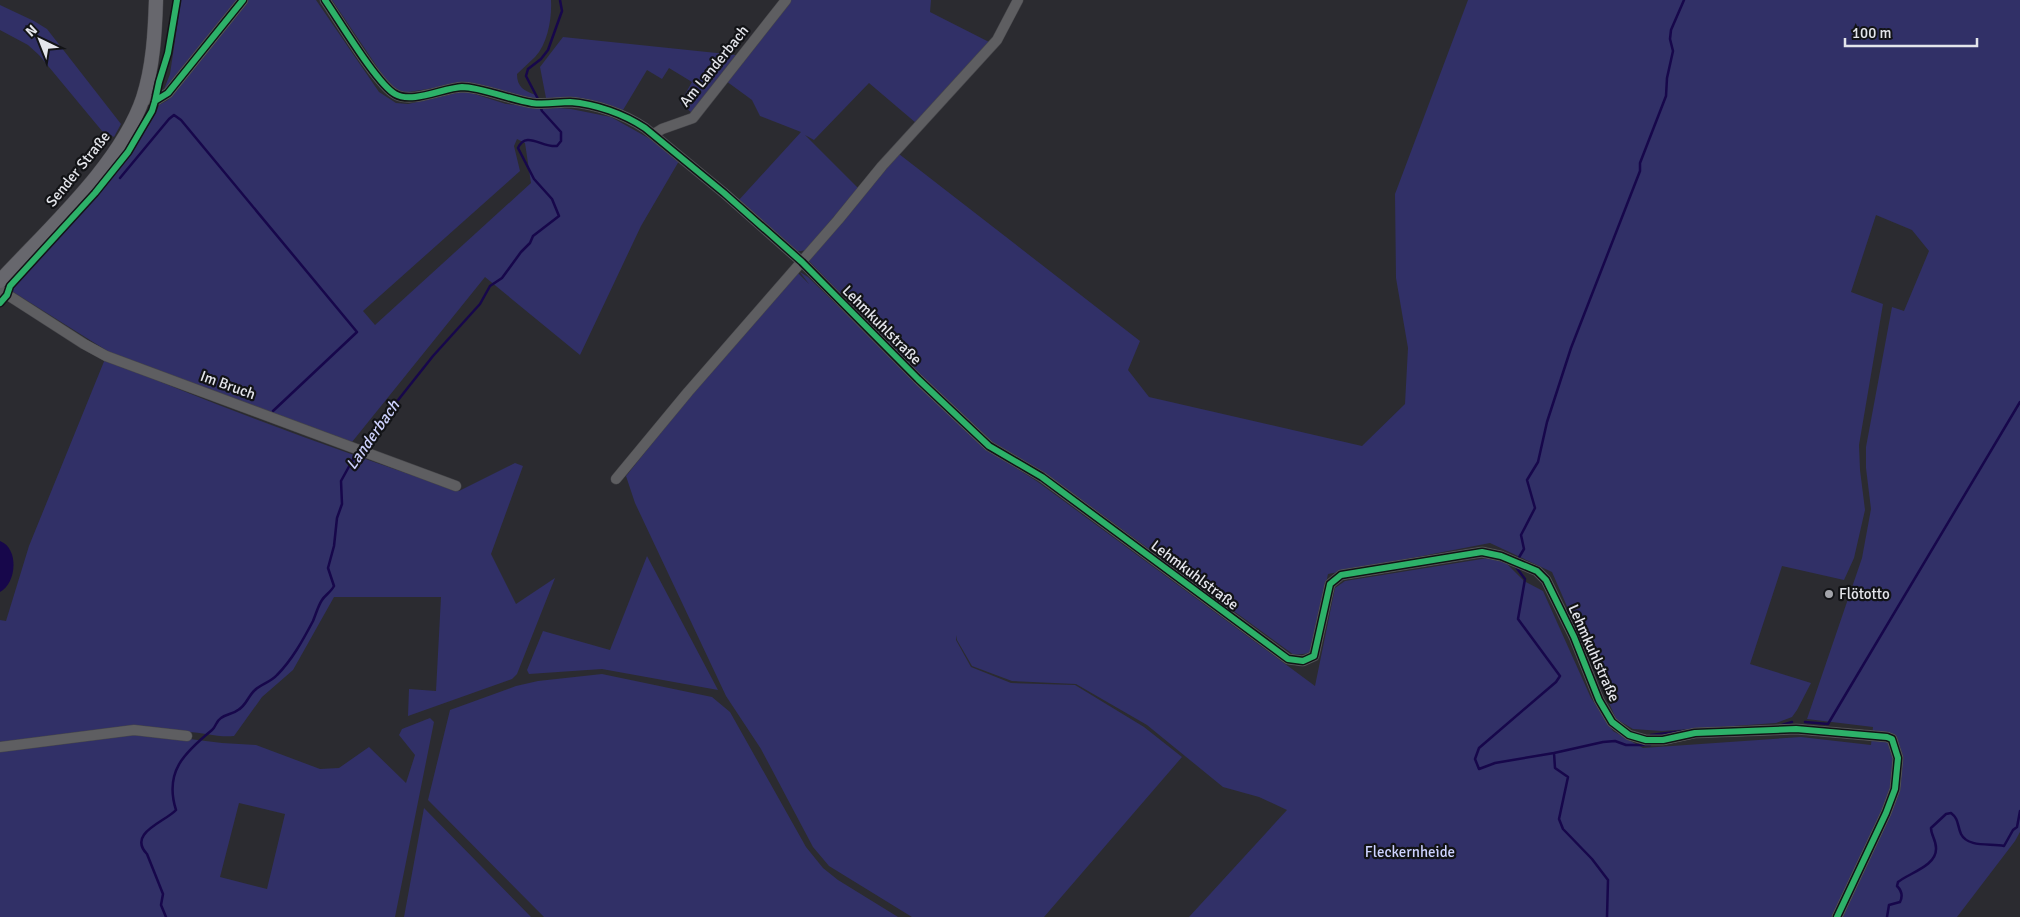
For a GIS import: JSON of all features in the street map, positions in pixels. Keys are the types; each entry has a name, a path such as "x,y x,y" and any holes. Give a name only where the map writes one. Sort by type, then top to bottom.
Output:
{"main road":[{"name":"Sender Straße","path":"0,281 89,186 119,147 132,124 143,98 152,62 156,0"}],"street":[{"path":"143,98 155,101 168,93 243,0"},
{"name":"Lehmkuhlstraße","path":"325,0 376,74 393,94 408,98 464,87 534,103 571,102 599,108 634,121 654,134 802,262 918,379 989,446 1042,477 1288,660 1303,661 1314,656 1330,584 1341,575 1482,552 1500,556 1528,567 1537,571 1546,580 1574,637 1598,700 1612,722 1629,735 1646,740 1663,740 1695,733 1796,729 1892,739 1898,758 1895,789 1886,813 1838,917"},
{"name":"Am Landerbach","path":"654,134 662,129 693,118 786,0"},
{"path":"616,480 688,392 802,262 882,166 997,40 1018,0"},
{"name":"Im Bruch","path":"0,290 106,356 456,486"},
{"path":"0,747 134,730 187,736"}],"green space":[{"path":"181,0 238,0 163,92 170,74"},
{"path":"248,0 316,0 379,92 396,103 408,104 465,91 506,104 571,109 611,117 652,140 679,161 641,226 580,355 485,277 352,442 109,352 10,290 111,179 151,122 159,105 168,100","holes":["517,139 525,143 531,183 375,325 363,311 520,171 514,146"]},
{"path":"332,0 551,0 550,22 543,45 535,57 517,74 520,85 525,90 536,95 537,100 466,83 402,93 388,83"},
{"path":"789,0 931,0 930,12 991,43 916,123 869,83 814,140 805,135 858,188 806,250 796,252 738,201 801,132 760,116 752,100 726,81"},
{"name":"Fleckernheide","path":"1468,0 2020,0 2020,832 2015,841 1957,917 1189,917 1287,810 1259,797 1223,787 1147,725 1076,684 1012,681 972,666 957,640 957,635 956,640 971,667 1011,683 1075,685 1144,727 1182,757 1044,917 912,917 829,866 813,847 761,749 726,696 635,503 626,476 690,396 798,273 809,284 800,272 808,277 986,449 1038,482 1315,686 1335,588 1345,581 1488,558 1506,563 1524,581 1543,591 1591,698 1613,731 1643,748 1801,737 1871,745 1873,727 1807,719 1862,558 1871,509 1866,468 1866,447 1892,307 1904,311 1929,251 1912,230 1876,215 1851,292 1883,304 1859,445 1865,510 1854,558 1844,580 1782,566 1750,664 1811,683 1792,717 1776,723 1662,731 1633,729 1616,719 1552,572 1490,543 1328,574 1311,653 1294,655 1045,473 992,442 922,377 808,260 899,154 1140,341 1128,370 1149,397 1362,446 1405,404 1408,348 1396,278 1395,194"},
{"path":"0,5 47,29 121,124 114,137 102,131 39,55 28,45 0,30"},
{"path":"563,37 736,55 692,113 680,103 692,82 669,68 662,79 647,70 623,110 572,99 546,98 540,67"},
{"path":"105,359 192,395 280,428 459,491 515,463 523,466 491,554 516,604 555,578 517,674 512,679 408,716 409,689 436,691 441,597 334,597 293,670 262,697 234,736 190,732 138,733 0,742 0,620 6,621 29,546"},
{"path":"647,556 718,690 602,669 529,674 527,670 543,631 610,650"},
{"path":"602,674 712,697 730,712 806,847 823,868 838,880 898,917 544,917 428,800 450,710 516,686 538,681"},
{"path":"430,718 434,722 395,917 0,917 0,750 133,732 222,743 256,745 320,769 339,768 369,747 406,783 415,755 399,735 402,729","holes":["239,803 285,814 267,889 220,877"]},
{"path":"424,808 531,917 404,917"}],"shaded area":[{"path":"0,541 10,551 13,558 13,566 10,581 6,588 0,592"}],"waterway":[{"name":"Landerbach","path":"539,101 526,76 528,69 541,59 548,50 562,11 560,0"},
{"path":"1518,559 1524,549 1521,535 1535,508 1527,480 1538,462 1547,422 1571,348 1640,171 1640,163 1666,96 1667,78 1673,51 1670,39 1671,30 1684,0"},
{"name":"Landerbach","path":"360,448 433,356 480,304 490,286 502,278 530,243 533,236 559,216 552,199 534,179 518,148 525,140 551,146 557,146 561,141 561,132 542,111 540,106"},
{"path":"120,178 174,115 181,120 357,332 273,411"},
{"path":"1805,722 1828,724 2020,402"},
{"name":"Landerbach","path":"166,917 161,905 163,894 147,854 142,847 144,834 176,810 173,785 175,774 185,755 213,729 219,719 241,708 255,690 275,677 292,656 313,621 322,600 334,586 328,568 334,546 337,518 342,504 341,481 357,452"},
{"path":"1516,567 1525,579 1518,619 1560,676 1556,682 1479,748 1475,759 1479,769 1495,763 1554,753"},
{"path":"1782,725 1792,722"},
{"path":"1651,735 1684,731"},
{"path":"1607,917 1608,880 1592,859 1563,829 1559,819 1568,777 1555,768 1554,753 1603,742 1615,741 1626,745 1650,745"},
{"path":"1887,917 1889,905 1901,900 1902,894 1897,886 1898,882 1932,860 1936,848 1931,828 1946,814 1951,813 1954,815 1961,834 1969,841 2004,846 2013,830 2017,827 2020,811"}],"cycle path":[{"path":"0,303 7,295 10,286 95,193 128,152 152,111 168,53 177,0"},
{"path":"155,101 168,93 243,0"},
{"path":"325,0 378,78 387,88 402,97 428,95 462,87 487,91 532,103 570,102 600,107 619,114 645,128 724,193 802,262 918,379 989,446 1042,477 1288,659 1303,661 1314,656 1330,584 1341,575 1482,552 1501,556 1537,571 1546,580 1574,637 1599,700 1612,722 1629,735 1646,740 1663,740 1695,733 1796,729 1892,739 1898,758 1895,789 1886,813 1837,917"}],"place":[{"name":"Flötotto","path":"1829,594"}]}
